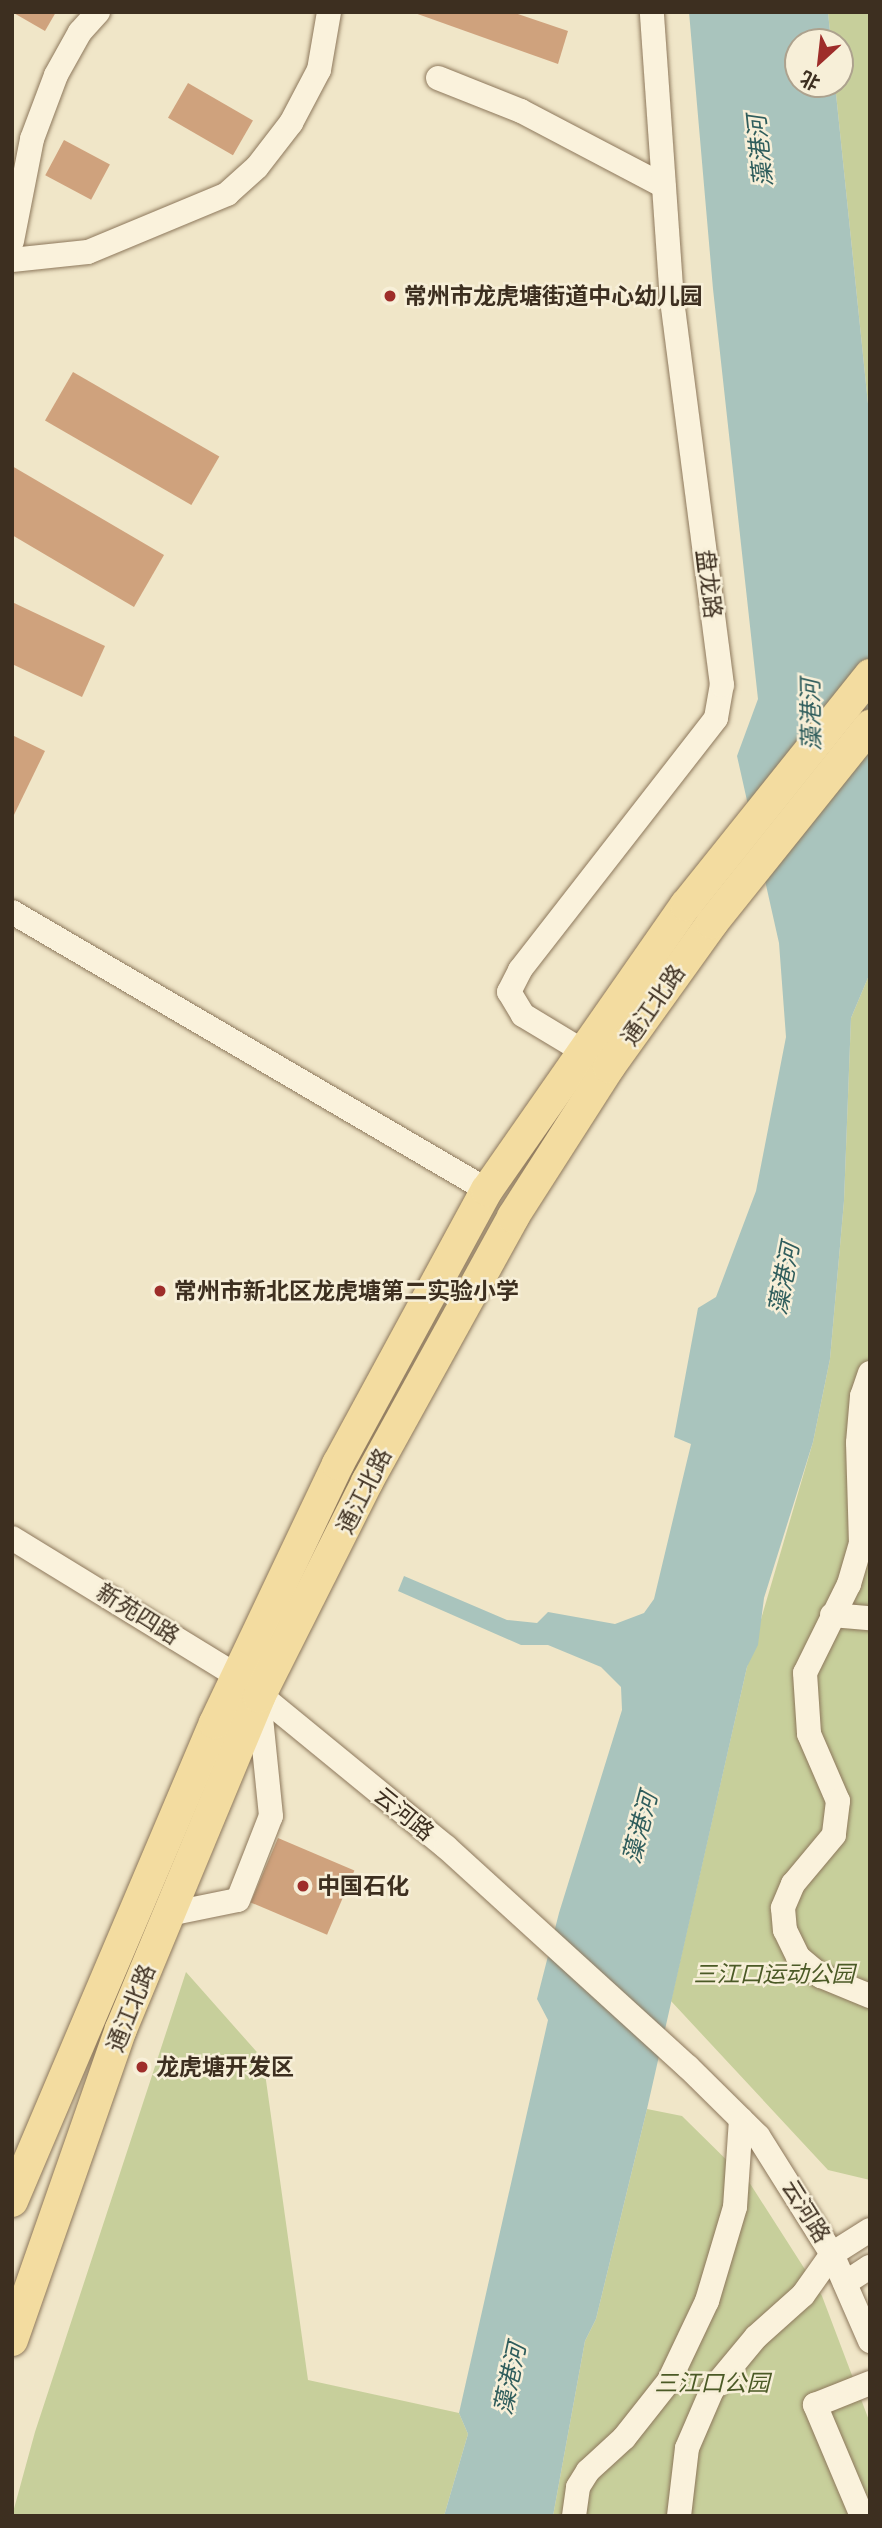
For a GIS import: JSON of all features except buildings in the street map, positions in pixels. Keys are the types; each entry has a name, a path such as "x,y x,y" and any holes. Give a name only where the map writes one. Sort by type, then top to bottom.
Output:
{"main road":[{"name":"通江北路","path":"12,2201 248,1686 338,1464 487,1190 581,1050 732,848 870,676"},
{"name":"通江北路","path":"12,2340 21,2280 169,1914 248,1686 367,1482 513,1217 609,1067 737,892 870,726"}],"street":[{"path":"12,241 32,139 56,75 80,33 98,12"},
{"path":"12,261 88,252 227,194 257,167 291,122 319,69 330,12"},
{"name":"盘龙路","path":"581,1050 523,1016 509,992 520,970 716,718 722,685 672,301 652,12"},
{"path":"438,78 521,111 664,186"},
{"path":"12,912 487,1190"},
{"path":"870,1373 862,1396 858,1443 861,1543 849,1584 805,1673 803,1704 809,1734 838,1801 834,1835 793,1884 783,1908 785,1930 798,1957 821,1976 870,1996"},
{"name":"新苑四路","path":"12,1538 248,1686"},
{"path":"832,1615 870,1618"},
{"path":"169,1914 238,1900 271,1816 248,1686"},
{"name":"云河路","path":"248,1686 446,1847 542,1939 688,2067 758,2136 832,2254 870,2341"},
{"path":"574,2516 578,2487 587,2471 625,2438 669,2381 707,2301 735,2207 741,2119"},
{"path":"679,2516 687,2448 712,2390 756,2337 803,2295 832,2254 870,2230"},
{"path":"845,2283 870,2267"},
{"path":"862,2516 816,2405 870,2382"}],"green space":[{"path":"828,12 870,12 870,423 836,98 854,98 854,28 830,28"},
{"name":"三江口运动公园","path":"870,973 870,2180 828,2170 671,2001 747,1667 813,1442 830,1359 844,1201 851,1018"},
{"path":"186,1972 263,2059 308,2380 459,2413 468,2434 444,2516 12,2516 35,2432"},
{"name":"三江口公园","path":"647,2109 682,2116 749,2182 822,2296 870,2423 870,2516 553,2516 585,2341 596,2319"}],"water":[{"name":"藻港河","path":"689,12 828,12 830,28 784,28 784,98 836,98 870,423 870,973 851,1018 844,1201 830,1359 813,1442 764,1598 758,1645 747,1667 647,2109 596,2319 585,2341 553,2516 444,2516 468,2434 459,2413 548,2020 537,1999 559,1913 622,1710 621,1687 601,1667 548,1645 521,1645 398,1591 404,1576 507,1620 537,1623 548,1612 615,1624 644,1613 654,1599 691,1444 674,1437 698,1308 716,1297 756,1191 786,1037 779,943 737,756 758,699 713,289"}],"place":[{"name":"常州市龙虎塘街道中心幼儿园","path":"390,296"},
{"name":"常州市新北区龙虎塘第二实验小学","path":"160,1291"},
{"name":"中国石化","path":"303,1886"},
{"name":"龙虎塘开发区","path":"142,2067"}]}
